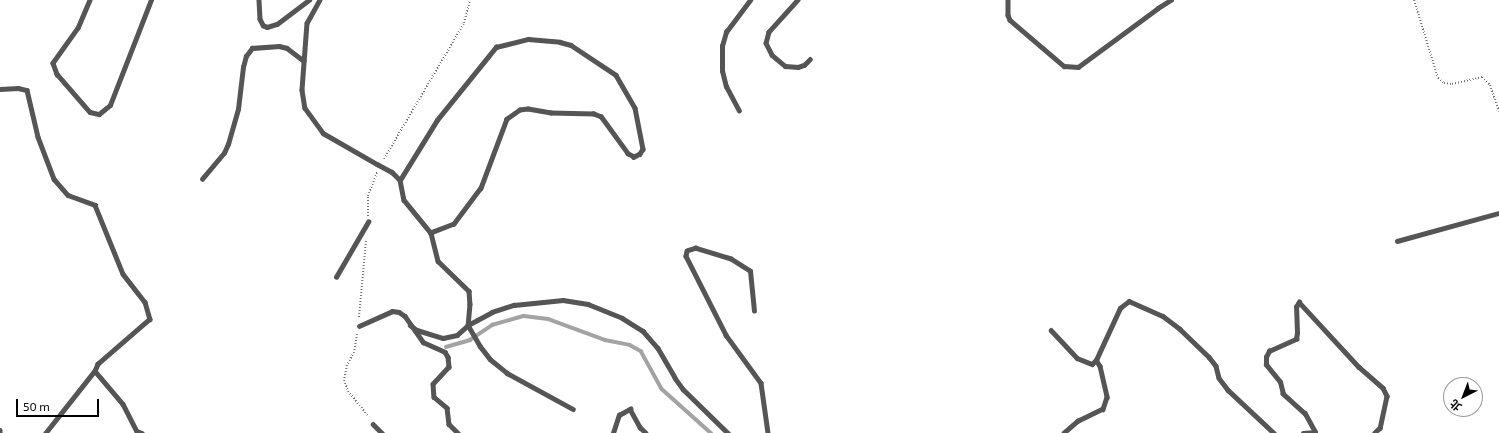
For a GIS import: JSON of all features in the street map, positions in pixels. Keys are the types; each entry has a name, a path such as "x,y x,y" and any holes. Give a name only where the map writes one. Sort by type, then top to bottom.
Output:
{"lane":[{"path":"90,0 78,28 53,63 57,74 90,112 99,114 110,105 151,0"},
{"path":"259,0 260,19 263,25 267,27 277,24 309,0"},
{"path":"320,0 307,23 302,90 305,108 313,121 323,133 392,172 400,180 404,200 431,233 438,261 469,291 468,325 471,333 490,359 507,373 573,409"},
{"path":"739,111 726,87 722,71 722,46 726,32 750,0"},
{"path":"798,0 770,32 766,43 772,55 785,66 798,67 804,65 810,59"},
{"path":"1008,0 1008,15 1010,20 1064,66 1078,67 1171,0"},
{"path":"400,180 437,120 496,47 528,39 560,42 571,45 616,75 635,108 643,149 640,154 634,157 628,154 600,117 594,114 551,113 528,109 520,110 507,119 481,188 454,224 431,233"},
{"path":"202,179 224,153 228,144 238,109 243,67 246,56 252,48 279,46 287,48 304,61"},
{"path":"0,89 18,88 27,90 38,137 54,179 68,195 95,205 123,274 146,302 150,319 98,364 95,371 46,433"},
{"path":"1397,241 1499,213"},
{"path":"336,277 368,222"},
{"path":"754,311 750,271 731,259 696,248 687,251 686,256 726,335 761,383 768,433"},
{"path":"410,325 417,330 443,338 458,336 468,325 492,312 514,305 563,300 588,304 622,318 643,331 658,348 683,389 728,433"},
{"path":"1051,330 1077,358 1092,364 1096,360 1120,308 1129,301 1163,316 1180,329 1209,357 1216,366 1219,378 1228,390 1274,433"},
{"path":"1303,433 1315,432 1305,414 1283,394 1280,382 1266,365 1266,357 1269,352 1296,340 1296,307 1299,302 1358,367 1383,388 1388,396 1380,428 1375,433"},
{"path":"358,326 392,311 405,316 423,342 438,348 448,357 449,367 433,384 434,397 447,408 449,424 458,433"},
{"path":"1064,433 1078,421 1103,409 1107,397 1100,366 1096,360"},
{"path":"95,371 123,404 137,431 142,433"},
{"path":"613,433 619,415 630,409 646,433"},
{"path":"373,424 382,433"}],"path":[{"path":"384,160 464,23 470,0"},
{"path":"1414,0 1438,78 1444,82 1452,84 1482,77 1490,85 1499,111"},
{"path":"368,222 368,196 379,165"},
{"path":"367,238 354,352 347,365 344,380 348,391 373,424"}],"waterway":[{"path":"446,347 470,340 492,325 524,316 548,319 605,340 630,345 641,351 662,389 711,433"}]}
